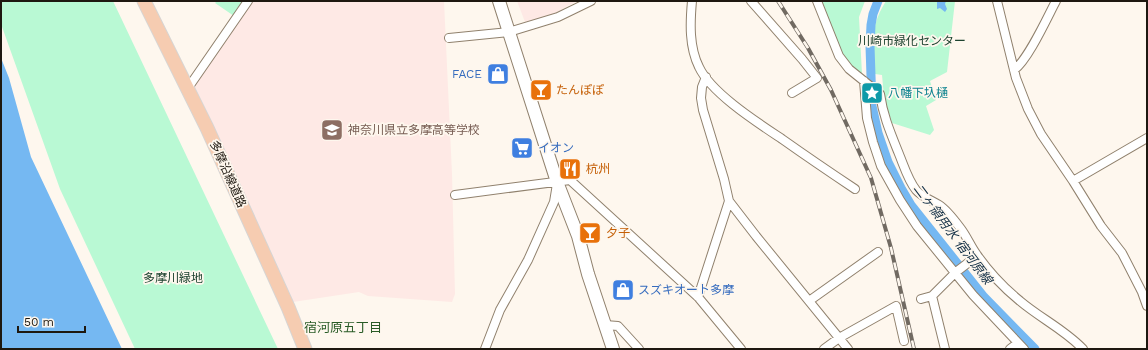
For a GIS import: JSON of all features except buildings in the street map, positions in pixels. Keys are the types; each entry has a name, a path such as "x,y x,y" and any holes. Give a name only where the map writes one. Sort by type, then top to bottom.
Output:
{"main road":[{"name":"多摩沿線道路","path":"144,1 188,88 288,307 305,349"}],"street":[{"path":"188,88 248,1"},
{"path":"499,1 558,182 578,236 588,274 613,349"},
{"path":"449,38 509,32 558,17 591,1"},
{"path":"692,1 690,23 692,40 699,68 706,77 743,112 855,190"},
{"path":"751,1 802,59 816,78 792,93"},
{"path":"817,1 839,56 849,69 880,94 884,116 889,130 906,173 915,189 940,206 953,219 961,229 975,258 1020,302 1043,320 1074,340 1083,349"},
{"path":"997,1 1016,78 1028,109 1038,128 1101,226 1122,253 1144,291 1147,306"},
{"path":"1014,70 1019,66 1025,57 1056,1"},
{"path":"706,77 702,87 701,98 703,110 729,200 756,236 848,349"},
{"path":"865,81 867,118 872,142 881,166 900,200 917,226 957,271 973,295 1021,346 1010,349"},
{"path":"1073,181 1147,138"},
{"path":"455,195 570,180 698,297 741,349"},
{"path":"485,349 500,310 528,260 554,202 558,182"},
{"path":"698,297 729,200"},
{"path":"809,301 878,252"},
{"path":"921,299 932,296 957,271 975,258"},
{"path":"932,296 945,349"},
{"path":"824,349 839,338 896,306 904,341"},
{"path":"605,325 618,326 639,349"}],"shaded area":[{"name":"神奈川県立多摩高等学校","path":"252,1 444,1 452,174 455,294 452,302 368,296 359,292 293,302 194,86"},
{"path":"517,1 577,1 553,14 525,22"}],"green space":[{"name":"多摩川緑地","path":"1,1 113,1 278,349 135,349 60,189 1,24"},
{"path":"217,1 243,2 234,16 215,3"},
{"name":"川崎市緑化センター","path":"821,1 865,1 859,17 862,74 853,68 840,51 831,31"},
{"name":"川崎市緑化センター","path":"886,1 955,1 947,72 930,81 936,100 926,106 934,130 930,135 892,123 884,97 882,75 875,74 873,36 877,20"}],"water":[{"path":"937,1 946,1 945,4 947,9 945,12 940,8 937,9"},
{"path":"1,58 9,78 31,157 122,349 1,349"}],"waterway":[{"name":"二ヶ領用水 宿河原線","path":"878,1 871,25 870,46 872,106 878,133 888,162 911,205 984,297 1035,349"}],"railway":[{"path":"778,1 808,48 831,90 871,178 891,248 914,349"}],"place":[{"name":"FACE","path":"498,74"},
{"name":"たんぽぽ","path":"541,90"},
{"name":"八幡下圦樋","path":"872,93"},
{"name":"神奈川県立多摩高等学校","path":"332,130"},
{"name":"イオン","path":"522,148"},
{"name":"杭州","path":"570,169"},
{"name":"夕子","path":"590,233"},
{"name":"スズキオート多摩","path":"623,290"}],"district":[{"name":"宿河原五丁目","path":"343,327"}]}
